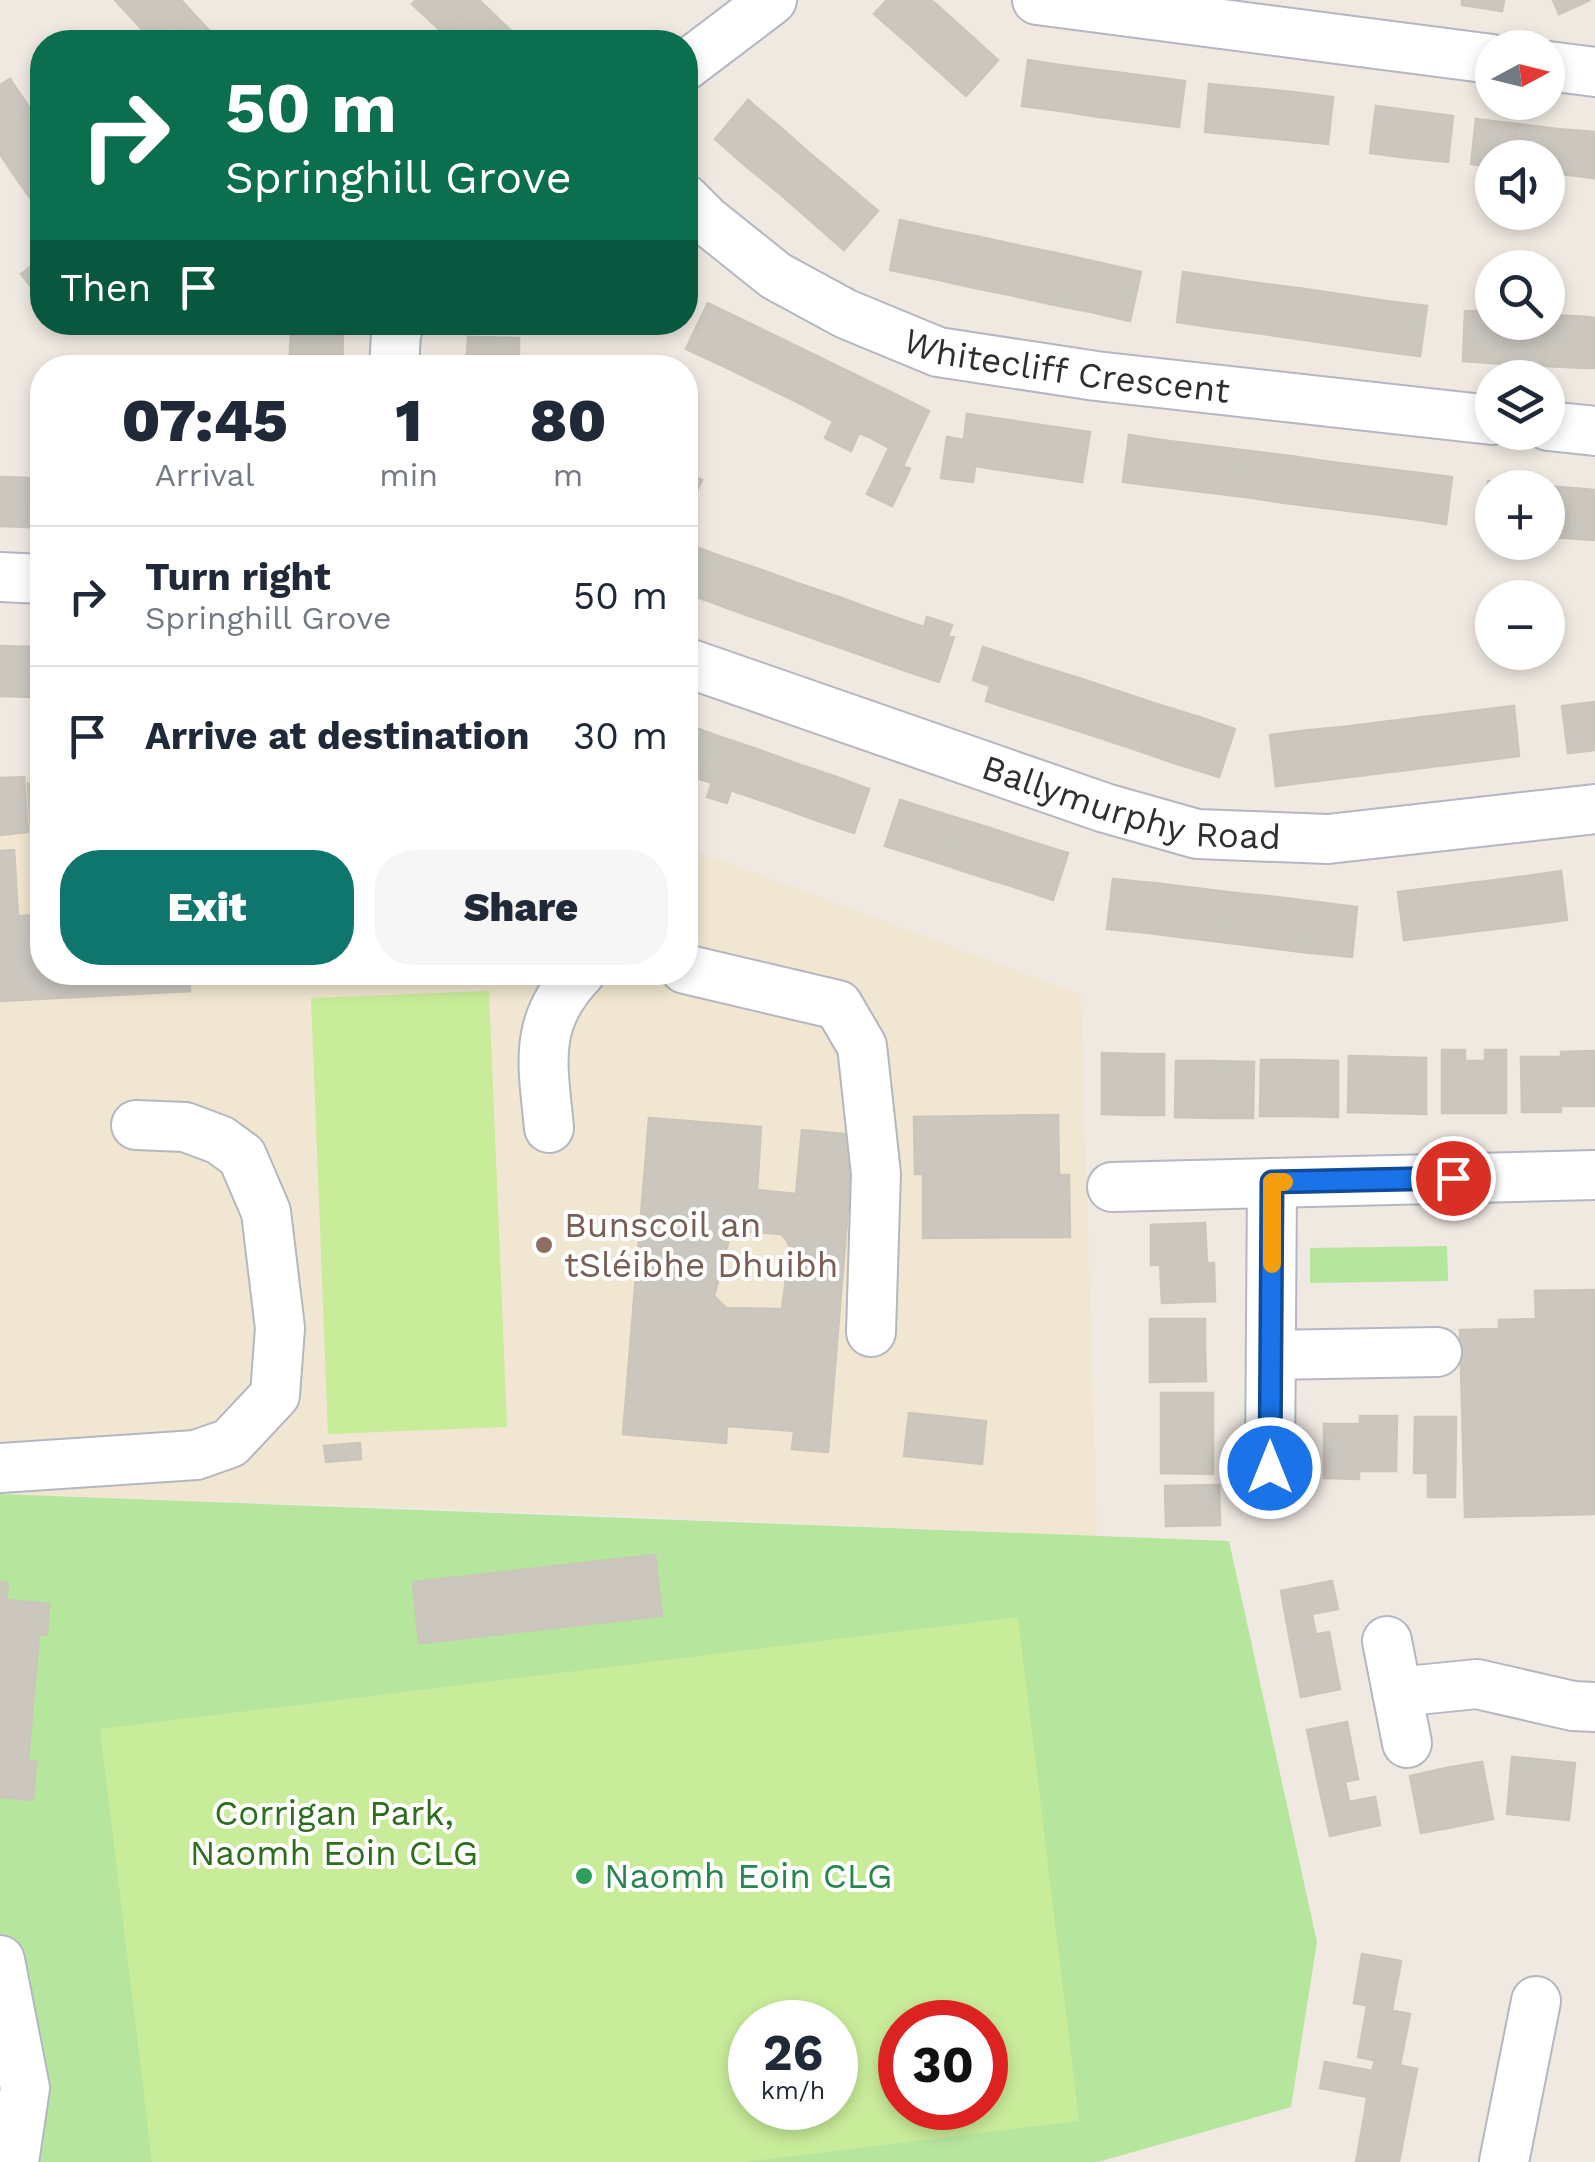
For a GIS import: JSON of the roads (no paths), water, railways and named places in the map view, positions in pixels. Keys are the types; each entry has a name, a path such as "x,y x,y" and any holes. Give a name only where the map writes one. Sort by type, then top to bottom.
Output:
{"street":[{"path":"698,56 772,0"},
{"path":"1036,0 1475,57"},
{"path":"1565,68 1595,72"},
{"name":"Whitecliff Crescent","path":"698,212 776,276 846,314 938,352 1096,376 1475,418"},
{"path":"1565,428 1595,431"},
{"path":"0,577 30,578"},
{"name":"Ballymurphy Road","path":"698,667 1105,808 1197,834 1328,839 1595,810"},
{"path":"698,972 838,1005 862,1046 876,1174 872,1332"},
{"path":"549,1128 542,1056 550,1012 570,985"},
{"path":"0,1468 196,1455 230,1443 275,1395 280,1328 266,1212 242,1156 220,1140 186,1128 136,1126"},
{"path":"1112,1187 1595,1175"},
{"path":"1270,1468 1272,1182"},
{"path":"1271,1355 1436,1352"},
{"path":"1387,1641 1407,1743"},
{"path":"1397,1692 1477,1684 1573,1706 1595,1707"},
{"path":"0,1960 24,2088 14,2162"},
{"path":"1504,2162 1536,2001"}],"place":[{"name":"Bunscoil an tSléibhe Dhuibh","path":"544,1245"},
{"name":"Naomh Eoin CLG","path":"584,1876"}],"park label":[{"name":"Corrigan Park, Naomh Eoin CLG","path":"334,1833"}]}
